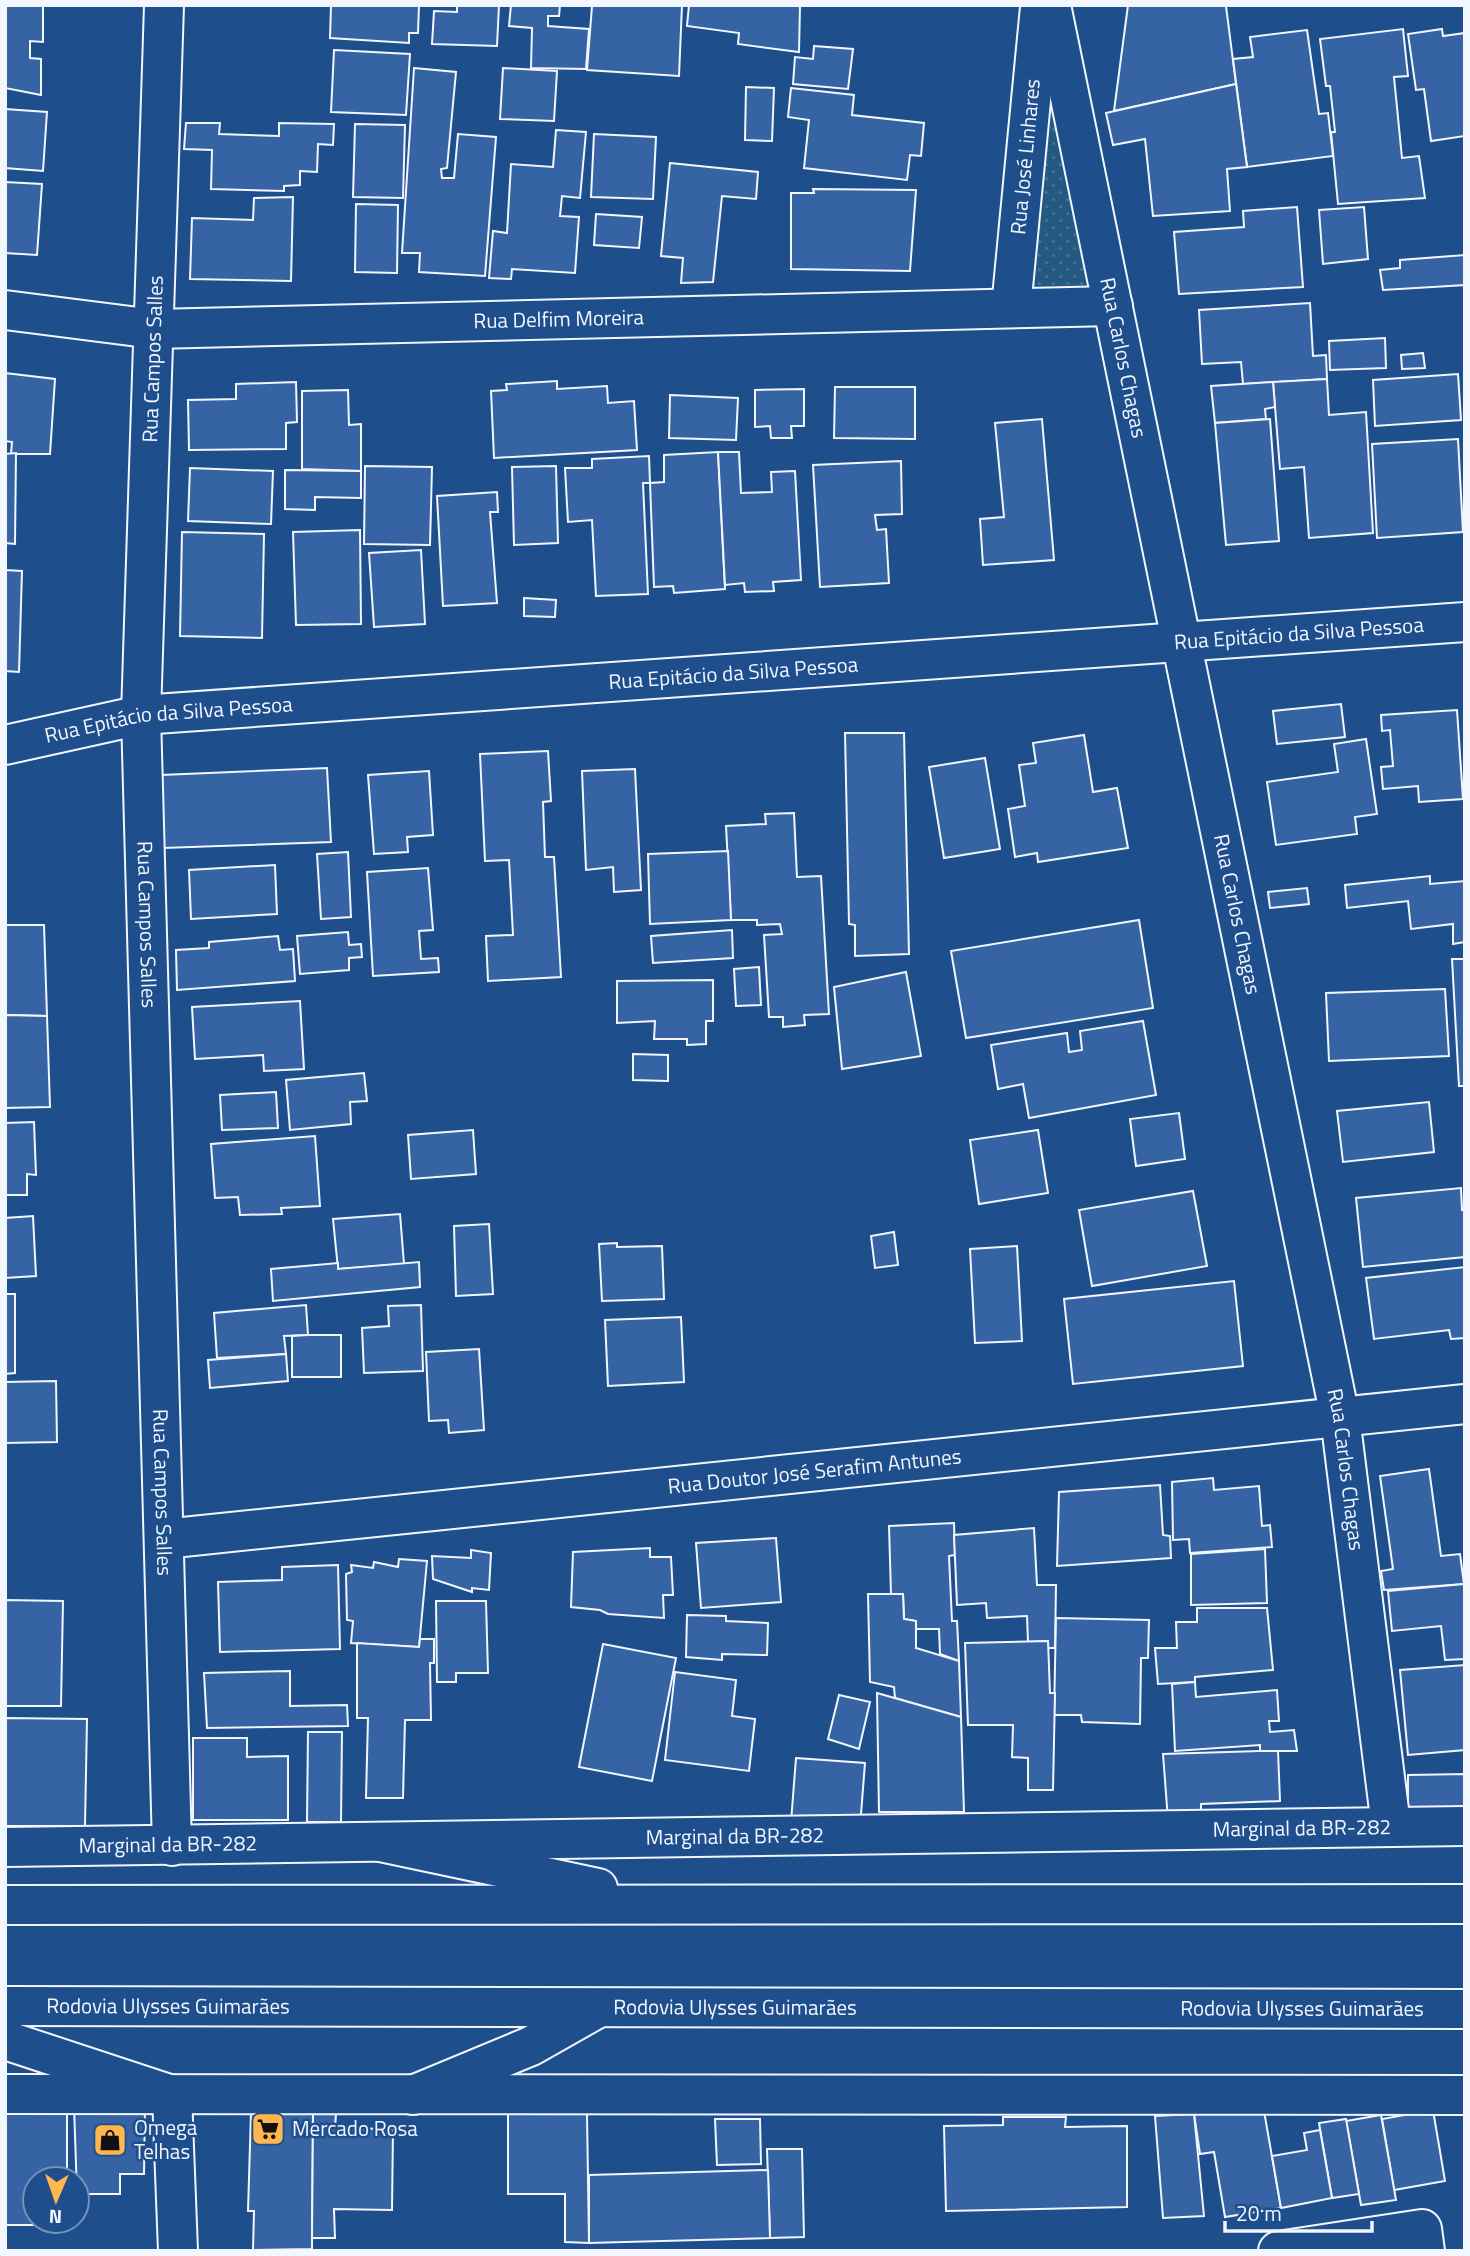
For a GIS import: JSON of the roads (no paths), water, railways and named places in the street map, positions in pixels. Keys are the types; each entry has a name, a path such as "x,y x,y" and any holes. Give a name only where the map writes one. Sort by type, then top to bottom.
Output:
{"main road":[{"name":"Rua Campos Salles","path":"164,5 141,715 172,1846"},
{"name":"Rua José Linhares","path":"1010,308 1041,5"},
{"name":"Rua Carlos Chagas","path":"1051,5 1340,1417 1391,1826"},
{"name":"Rua Delfim Moreira","path":"5,310 154,329 1113,306"},
{"name":"Rua Epitácio da Silva Pessoa","path":"5,745 141,715 1465,622"},
{"name":"Rua Doutor José Serafim Antunes","path":"164,1539 1465,1404"},
{"name":"Marginal da BR-282","path":"5,1847 1465,1826"},
{"path":"380,1842 675,1904"},
{"path":"5,1905 1465,1903"},
{"name":"Rodovia Ulysses Guimarães","path":"5,2006 1465,2009"},
{"path":"413,2095 531,2046 599,2008"},
{"path":"5,2040 172,2095"},
{"path":"5,2094 1465,2095"},
{"path":"172,2095 178,2251"},
{"path":"1279,2251 1423,2240"}],"place":[{"name":"Mercado Rosa","path":"268,2129"},
{"name":"Omega Telhas","path":"110,2140"}]}
